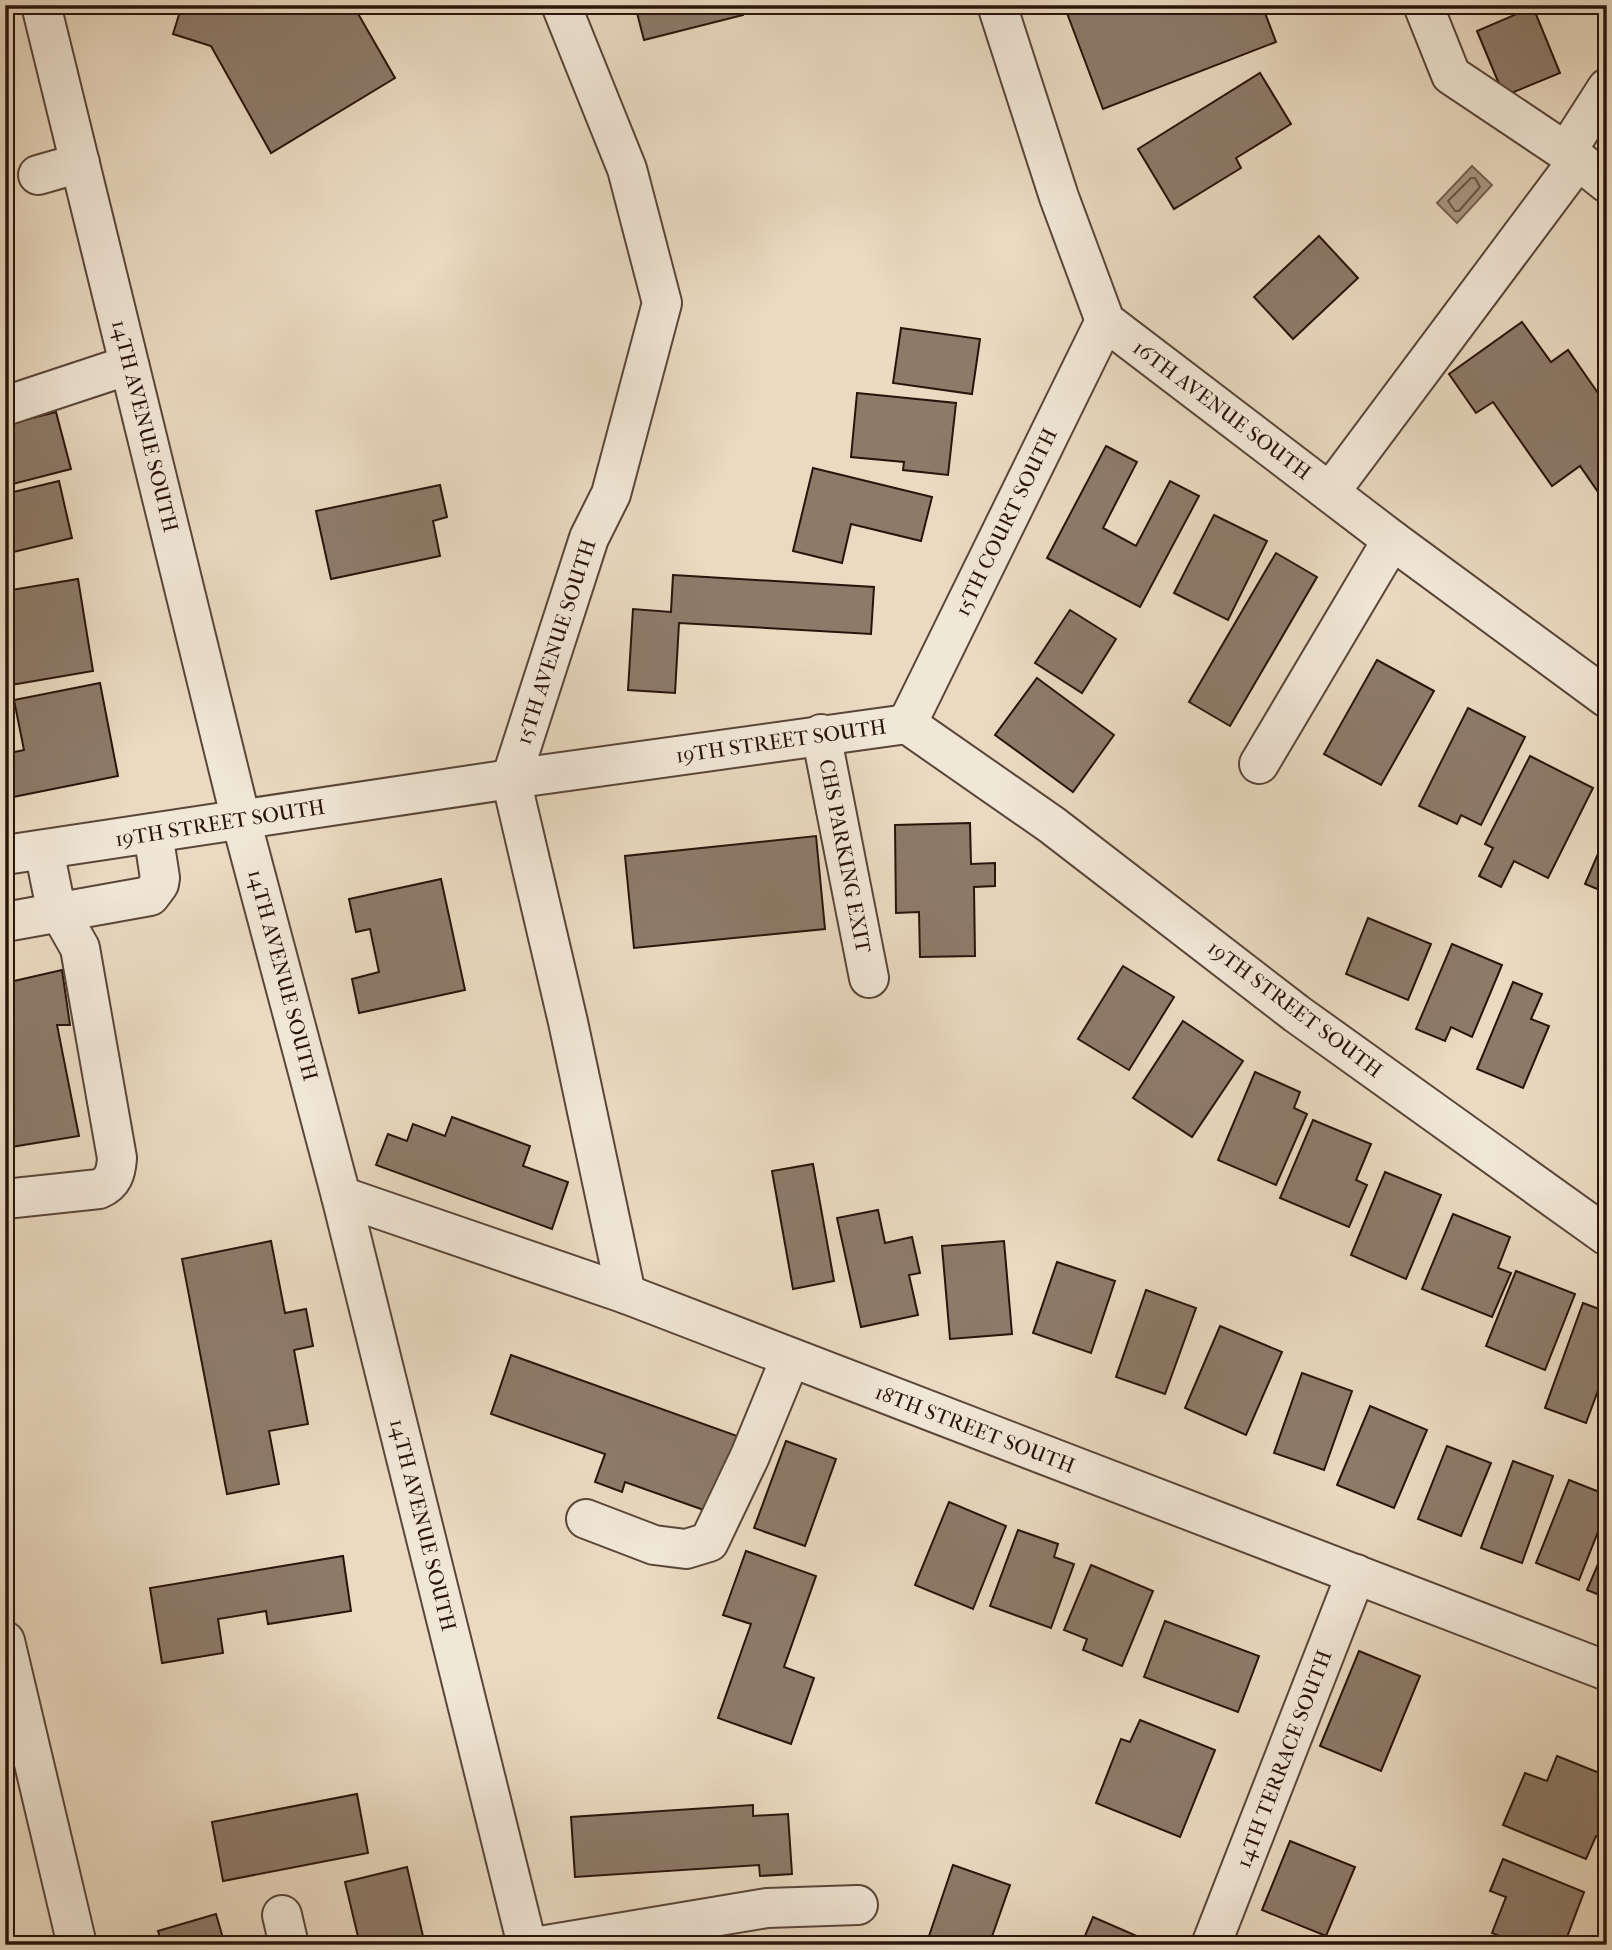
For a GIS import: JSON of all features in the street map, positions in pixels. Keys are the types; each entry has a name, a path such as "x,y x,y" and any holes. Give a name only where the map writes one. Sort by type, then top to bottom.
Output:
{"street":[{"name":"14TH AVENUE SOUTH","path":"41,5 241,820 341,1196 527,1945"},
{"name":"15TH AVENUE SOUTH","path":"510,779 589,538 611,494 662,303 627,169 561,5"},
{"path":"997,5 1059,197 1105,321"},
{"path":"1423,5 1451,75 1584,165"},
{"path":"1330,492 1584,165 1607,88"},
{"path":"38,175 80,163"},
{"name":"16TH AVENUE SOUTH","path":"1105,321 1392,540 1607,698"},
{"name":"15TH COURT SOUTH","path":"907,724 1105,321"},
{"path":"5,406 130,365"},
{"path":"1259,764 1392,540"},
{"name":"19TH STREET SOUTH","path":"16,849 153,833 821,734 907,724 1052,825 1297,1014 1607,1236"},
{"name":"CHS PARKING EXIT","path":"821,734 869,978"},
{"path":"510,779 568,1022 626,1294"},
{"path":"5,922 150,896 160,878 153,833"},
{"path":"5,1199 99,1189 108,1185 116,1173 117,1158 80,948 55,904 16,849"},
{"name":"18TH STREET SOUTH","path":"341,1196 626,1294 1607,1671"},
{"path":"586,1519 654,1545 686,1549 709,1542 750,1456 790,1359"},
{"name":"14TH TERRACE SOUTH","path":"1211,1945 1356,1574"},
{"path":"5,1641 77,1945"},
{"path":"546,1945 767,1908 858,1905"}],"water":[{"path":"1472,166 1492,185 1457,223 1437,203"}],"building":[{"path":"182,5 353,5 395,78 271,153 211,46 173,34"},
{"path":"635,5 741,5 743,15 644,40"},
{"path":"1064,5 1262,5 1276,42 1103,109"},
{"path":"1533,7 1560,73 1504,96 1477,31"},
{"path":"1260,73 1291,124 1236,158 1241,168 1174,209 1138,149"},
{"path":"1319,236 1358,278 1293,339 1254,297"},
{"path":"1522,322 1551,362 1568,350 1607,406 1607,505 1580,466 1552,486 1493,402 1476,413 1449,374"},
{"path":"901,328 980,339 972,394 893,383"},
{"path":"857,393 956,403 948,475 903,470 904,462 851,457"},
{"path":"56,412 71,469 5,486 5,425"},
{"path":"1106,446 1137,462 1103,528 1136,546 1170,481 1199,496 1140,607 1047,558"},
{"path":"813,468 932,497 921,541 851,524 842,563 793,551"},
{"path":"59,481 72,538 5,554 5,494"},
{"path":"440,485 447,517 433,521 440,556 331,579 316,511"},
{"path":"1214,515 1267,541 1228,620 1174,593"},
{"path":"1276,553 1317,577 1230,726 1189,702"},
{"path":"673,575 874,587 871,634 679,623 675,693 628,690 633,609 671,612"},
{"path":"78,579 93,671 5,686 5,591"},
{"path":"1070,610 1116,639 1082,693 1035,663"},
{"path":"1377,660 1434,691 1381,785 1324,754"},
{"path":"1037,678 1114,735 1073,792 995,735"},
{"path":"100,683 118,776 8,798 5,754 24,750 14,700"},
{"path":"1468,708 1525,737 1481,825 1461,815 1457,824 1419,806"},
{"path":"1530,756 1593,788 1548,878 1514,861 1501,887 1479,876 1493,848 1485,844"},
{"path":"970,823 971,864 995,863 995,886 974,887 975,956 920,957 919,912 896,913 895,825"},
{"path":"1607,833 1607,893 1585,884"},
{"path":"816,836 825,929 634,948 625,856"},
{"path":"441,879 465,990 359,1013 352,979 379,972 370,929 356,932 349,899"},
{"path":"1368,918 1431,944 1408,1000 1346,974"},
{"path":"1452,944 1502,965 1472,1037 1451,1027 1445,1041 1416,1029"},
{"path":"1123,966 1174,997 1129,1070 1078,1039"},
{"path":"62,970 70,1025 57,1025 79,1136 5,1148 5,983"},
{"path":"1513,982 1542,994 1531,1019 1549,1026 1523,1088 1477,1069"},
{"path":"1183,1021 1243,1061 1192,1137 1133,1098"},
{"path":"1255,1072 1300,1092 1294,1108 1307,1114 1276,1185 1218,1160"},
{"path":"452,1117 530,1146 523,1166 568,1182 552,1229 376,1165 388,1134 407,1141 413,1124 445,1136"},
{"path":"1313,1120 1371,1144 1356,1180 1367,1185 1349,1227 1280,1198"},
{"path":"813,1164 834,1281 793,1289 772,1171"},
{"path":"1385,1172 1441,1195 1406,1279 1351,1255"},
{"path":"878,1210 885,1243 912,1237 920,1273 909,1275 918,1315 861,1327 837,1218"},
{"path":"1453,1214 1510,1237 1498,1268 1511,1273 1492,1317 1422,1289"},
{"path":"271,1241 285,1313 306,1309 313,1346 294,1350 308,1424 269,1431 279,1484 227,1494 182,1259"},
{"path":"1004,1241 1012,1334 950,1339 942,1246"},
{"path":"1057,1262 1115,1281 1091,1353 1033,1333"},
{"path":"1516,1271 1575,1294 1545,1370 1486,1346"},
{"path":"1146,1290 1196,1308 1165,1394 1116,1377"},
{"path":"1583,1303 1607,1312 1607,1366 1586,1423 1545,1408"},
{"path":"1220,1326 1282,1352 1246,1435 1185,1408"},
{"path":"511,1355 740,1437 712,1513 625,1482 622,1492 595,1482 605,1454 491,1414"},
{"path":"1302,1373 1352,1391 1324,1470 1274,1453"},
{"path":"1370,1406 1427,1430 1394,1508 1337,1485"},
{"path":"786,1441 836,1459 805,1546 754,1528"},
{"path":"1447,1446 1491,1463 1461,1536 1418,1519"},
{"path":"1513,1461 1553,1476 1522,1563 1481,1548"},
{"path":"1569,1480 1607,1495 1607,1509 1579,1580 1536,1563"},
{"path":"949,1502 1006,1526 973,1609 915,1585"},
{"path":"1018,1530 1058,1544 1054,1557 1074,1564 1051,1628 990,1606"},
{"path":"1607,1543 1607,1598 1587,1590"},
{"path":"746,1551 816,1576 784,1667 814,1678 791,1744 718,1718 751,1624 723,1615"},
{"path":"343,1556 351,1611 268,1624 266,1611 218,1619 223,1653 162,1663 150,1588"},
{"path":"1091,1565 1153,1591 1122,1666 1083,1650 1087,1639 1064,1630"},
{"path":"1165,1621 1259,1656 1238,1712 1144,1677"},
{"path":"1359,1651 1420,1676 1381,1771 1320,1746"},
{"path":"1140,1720 1215,1750 1180,1837 1096,1803 1121,1739 1130,1742"},
{"path":"1557,1756 1607,1776 1607,1840 1596,1836 1586,1859 1503,1825 1525,1773 1547,1781"},
{"path":"357,1794 368,1853 223,1881 212,1822"},
{"path":"753,1805 753,1816 788,1814 792,1874 760,1876 759,1865 575,1877 571,1817"},
{"path":"1290,1841 1355,1867 1326,1936 1262,1910"},
{"path":"1503,1859 1584,1892 1564,1945 1522,1945 1492,1933 1506,1897 1490,1891"},
{"path":"953,1865 1010,1885 989,1945 926,1945"},
{"path":"407,1867 425,1945 360,1945 345,1882"},
{"path":"216,1914 225,1945 162,1945 158,1931"},
{"path":"1093,1917 1146,1940 1144,1945 1081,1945"}]}
